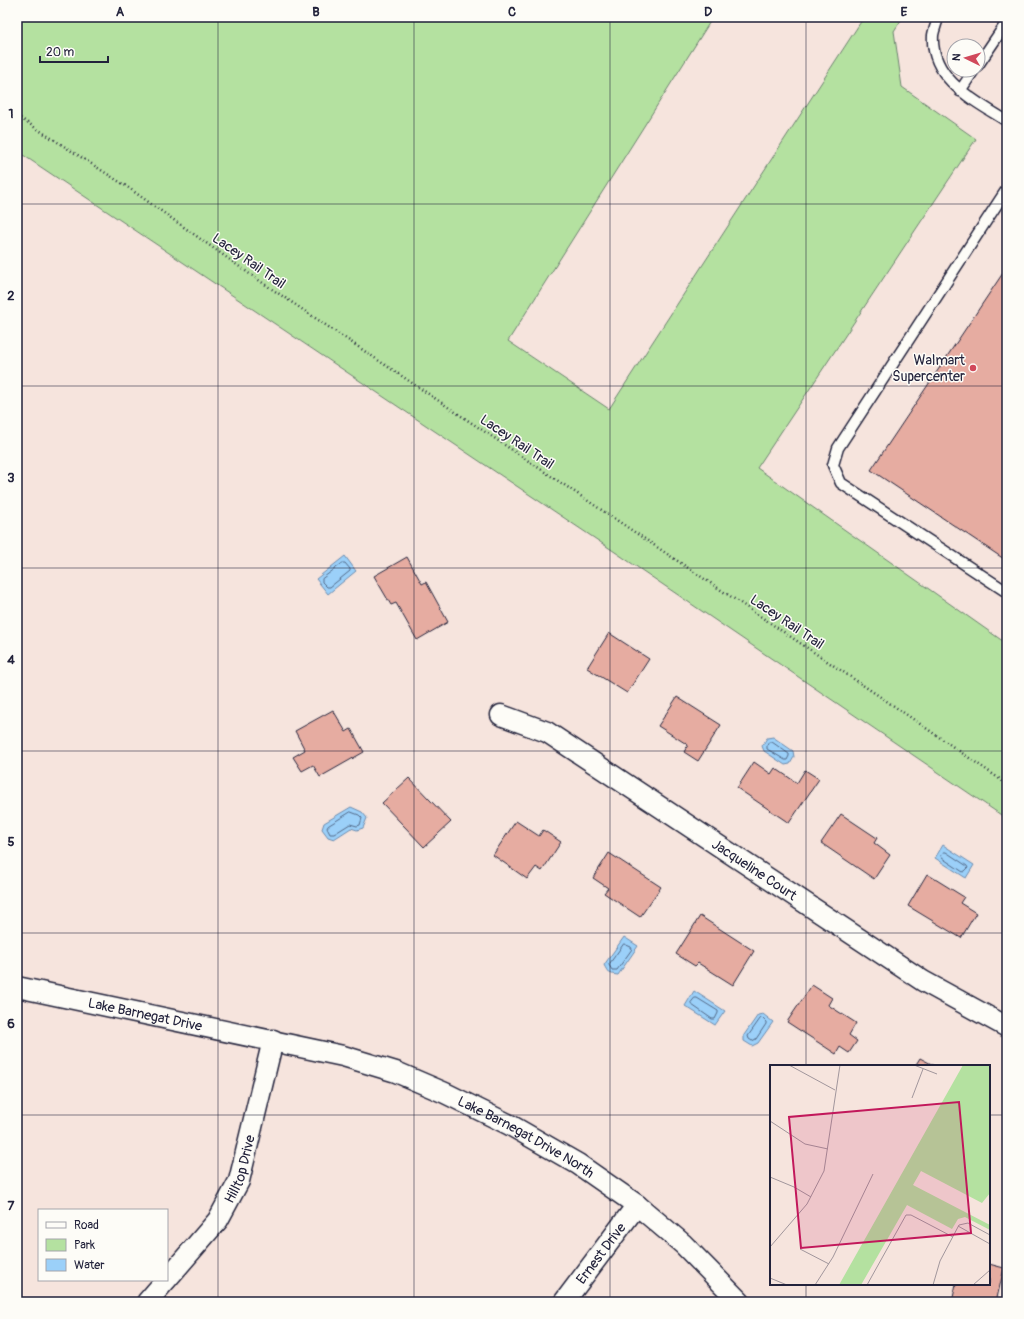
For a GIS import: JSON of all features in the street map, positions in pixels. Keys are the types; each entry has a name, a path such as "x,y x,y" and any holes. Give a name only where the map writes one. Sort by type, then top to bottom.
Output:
{"street":[{"name":"Jacqueline Court","path":"501,715 547,732 923,981 1007,1027"},
{"name":"Lake Barnegat Drive","path":"17,988 273,1040"},
{"name":"Lake Barnegat Drive North","path":"273,1040 343,1056 396,1072 446,1093 510,1125 578,1164 637,1205 683,1244 740,1302"},
{"name":"Hilltop Drive","path":"168,1277 218,1220 239,1181 273,1040"},
{"name":"Ernest Drive","path":"564,1302 637,1205"},
{"name":"Hilltop Drive","path":"147,1302 164,1281"}],"lane":[{"path":"938,17 933,34 934,52 941,67 960,91 1007,121"},
{"path":"986,53 1007,22"},
{"path":"960,91 969,78"},
{"path":"1007,189 838,448 834,465 841,483 1007,592"}],"path":[{"name":"Lacey Rail Trail","path":"17,116 126,186 254,277 894,706 1007,784"}],"green space":[{"path":"17,17 713,17 508,341 609,409 864,17 903,17 894,31 902,87 976,139 757,468 1007,644 1007,819 615,552 17,151"}],"water":[{"path":"345,556 356,571 328,594 316,579"},
{"path":"773,737 793,751 794,757 790,764 785,765 764,751 762,746 767,738"},
{"path":"351,807 362,812 367,818 363,828 357,830 351,828 334,839 328,837 322,829 324,823"},
{"path":"943,845 974,865 966,878 935,858"},
{"path":"624,937 638,946 618,975 611,974 604,965"},
{"path":"694,991 725,1011 715,1025 685,1006"},
{"path":"763,1014 773,1022 758,1043 752,1046 744,1041 744,1035 758,1015"}],"building":[{"name":"Walmart Supercenter","path":"1007,267 1007,561 871,470"},
{"path":"407,557 422,584 426,582 448,622 417,640 396,603 391,605 374,576"},
{"path":"609,633 649,659 627,693 587,668"},
{"path":"677,697 721,725 698,761 684,752 688,745 658,726"},
{"path":"333,710 346,732 351,729 364,752 320,777 313,765 302,771 293,757 305,750 295,731"},
{"path":"754,762 771,774 775,768 797,783 805,770 819,779 789,823 737,788"},
{"path":"409,778 451,822 424,847 382,803"},
{"path":"841,814 877,838 874,843 890,855 874,879 821,843"},
{"path":"516,821 539,836 543,830 561,842 542,871 536,867 527,879 493,855"},
{"path":"609,853 661,887 640,917 604,893 608,888 593,878"},
{"path":"927,874 964,897 960,903 976,913 961,938 908,906"},
{"path":"700,916 754,951 733,985 698,963 695,966 676,954"},
{"path":"812,985 832,998 828,1005 856,1023 849,1035 857,1041 849,1053 840,1047 836,1054 787,1022"},
{"path":"920,1058 933,1065 916,1065"},
{"path":"990,1264 1004,1268 997,1298 1001,1299 1000,1302 952,1302 956,1285 990,1285"}],"place":[{"name":"Walmart Supercenter","path":"973,368"}]}
